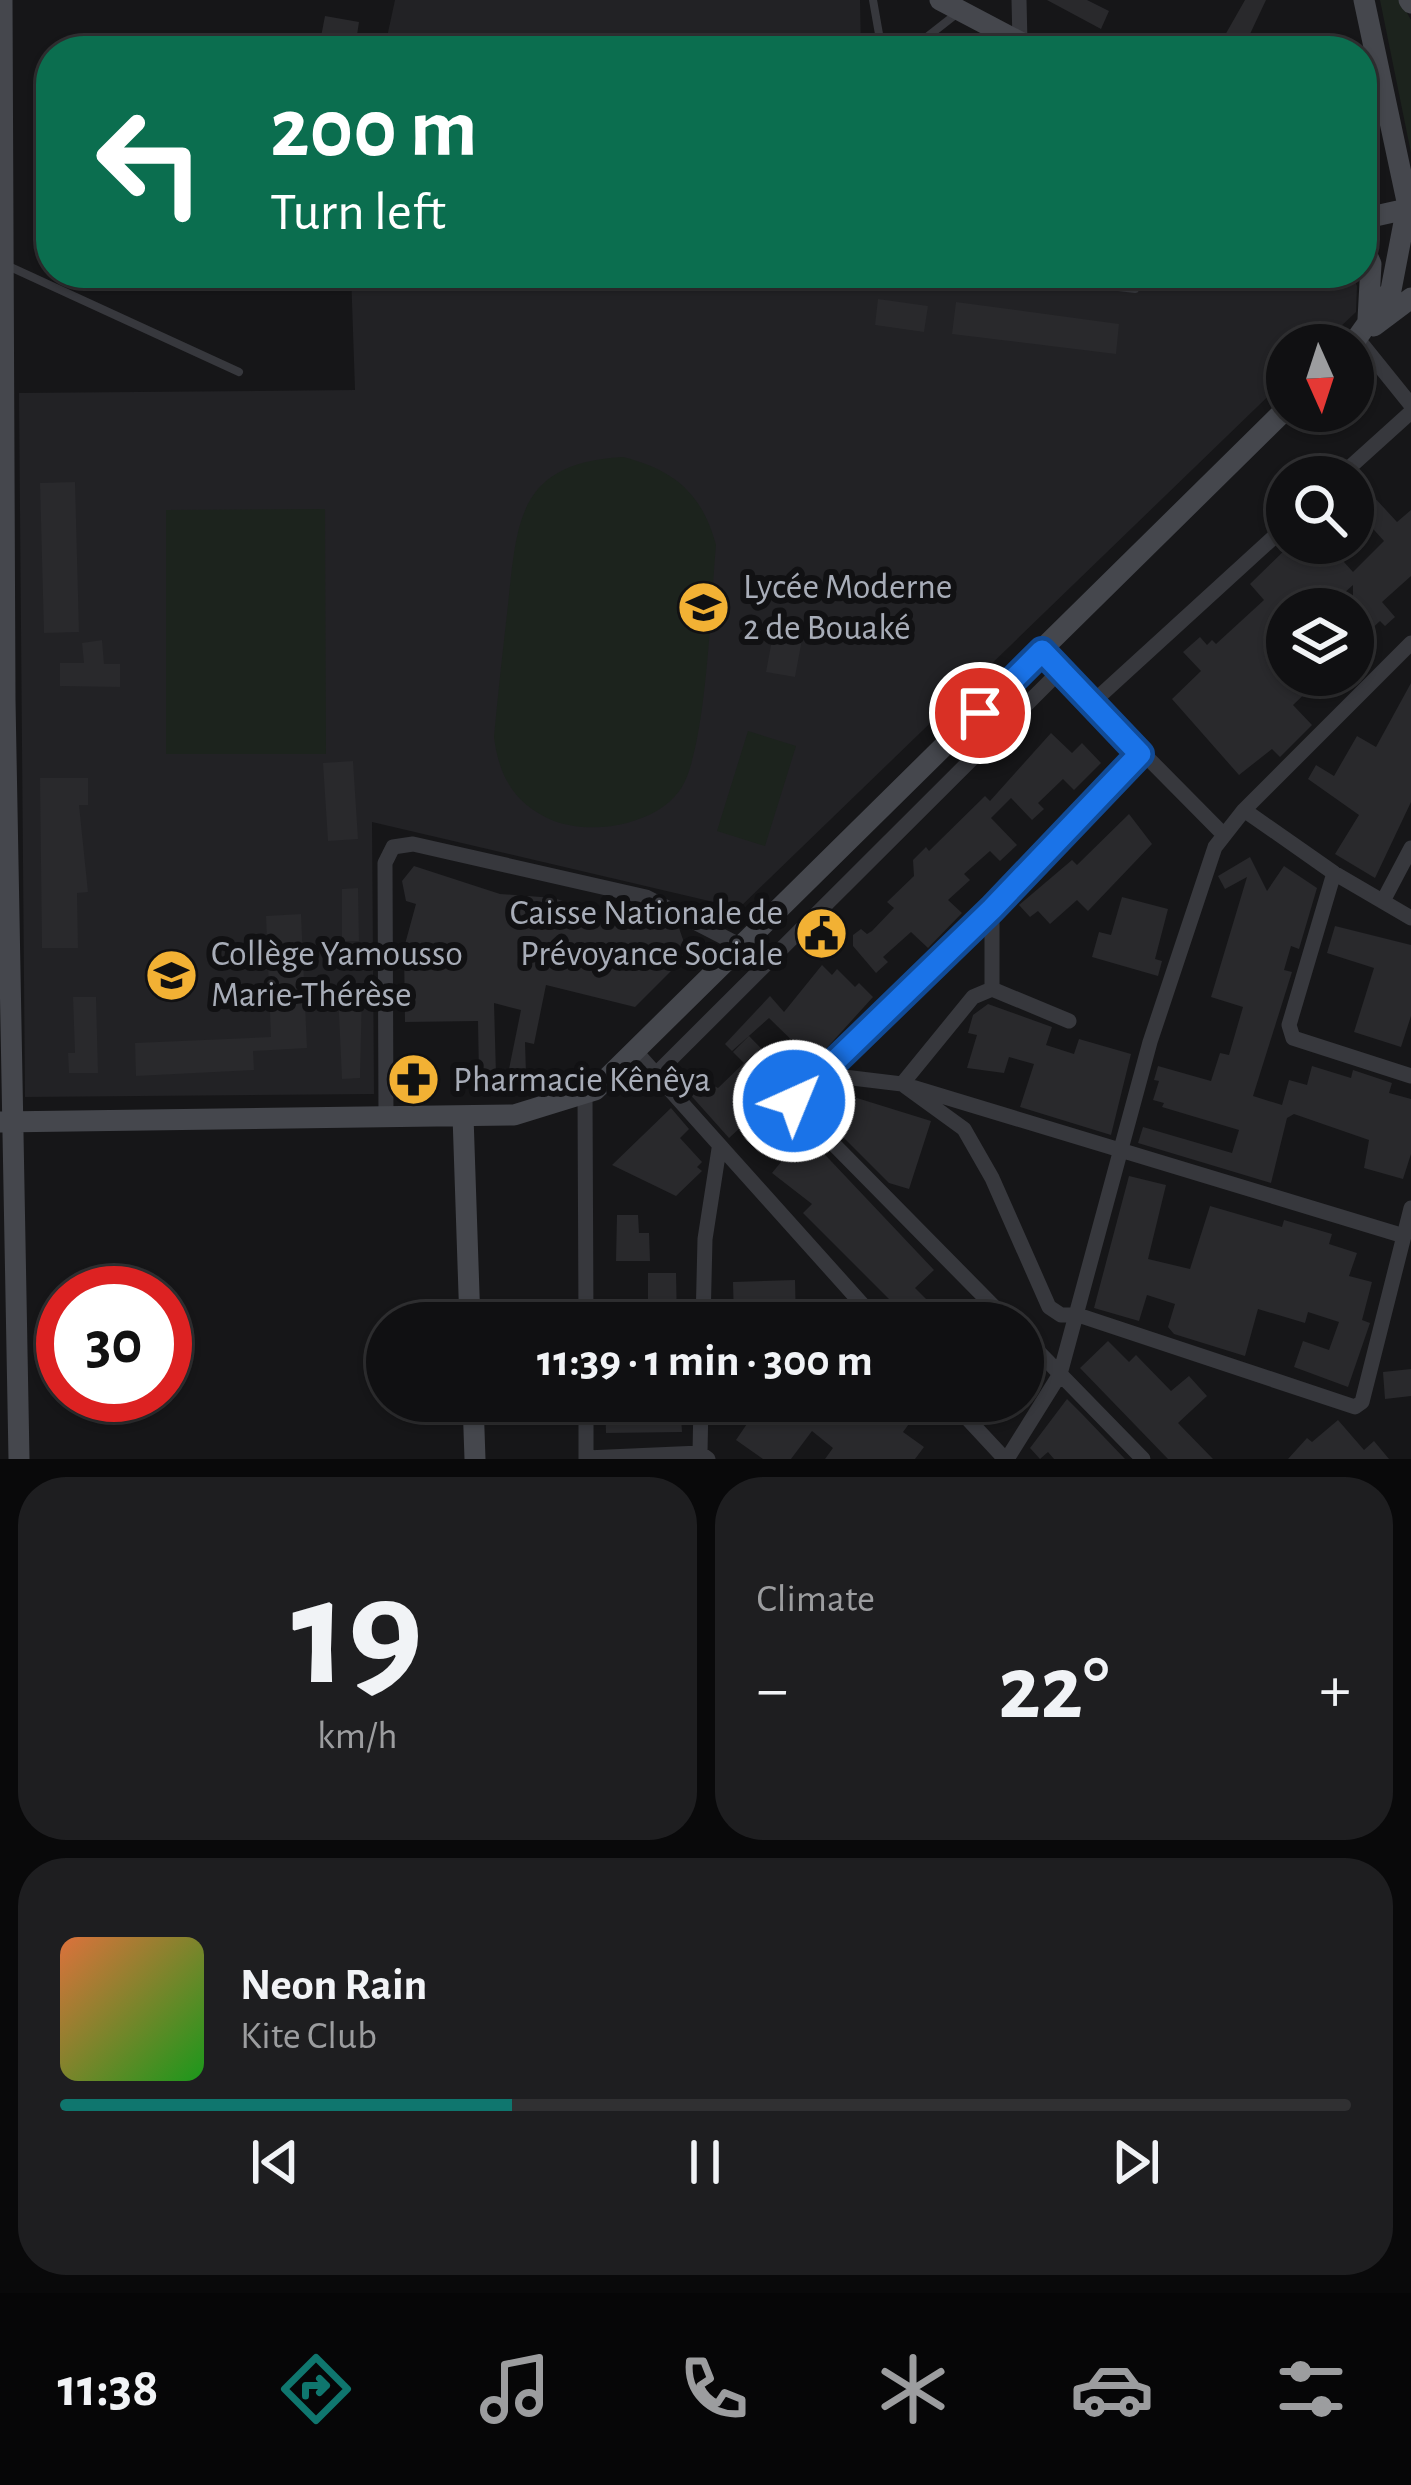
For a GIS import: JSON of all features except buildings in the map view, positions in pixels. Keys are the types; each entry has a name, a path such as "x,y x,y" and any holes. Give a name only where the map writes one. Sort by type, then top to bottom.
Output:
{"street":[{"path":"2,0 5,1122 8,1312 19,1459"},
{"path":"1019,0 1027,36"},
{"path":"1364,0 1372,36"},
{"path":"950,5 1010,36"},
{"path":"1367,324 1391,290 1409,213 1377,62"},
{"path":"1377,217 1409,213"},
{"path":"1360,324 1367,288"},
{"path":"1374,325 1411,298"},
{"path":"1362,456 1411,408 1374,358"},
{"path":"5,1122 514,1115 586,1094 637,1053 1266,429"},
{"path":"1092,703 1266,544"},
{"path":"971,1422 1006,1459 1060,1374 1150,1042 1222,833 1411,643"},
{"path":"1042,651 1222,833"},
{"path":"654,1076 1060,671"},
{"path":"989,1302 795,1105 795,1097 992,909 1140,754"},
{"path":"1244,810 1334,873 1411,918"},
{"path":"386,1118 386,863 392,847 413,844 646,897 743,946"},
{"path":"1383,901 1411,848"},
{"path":"1334,873 1289,1025 1293,1038 1411,1076"},
{"path":"992,909 992,989"},
{"path":"902,1084 973,997 992,989 1069,1021"},
{"path":"637,1053 860,1302"},
{"path":"819,1074 902,1084 1119,1154 1404,1236"},
{"path":"902,1084 964,1129 992,1178 1049,1307 1061,1315 1078,1315 1354,1407 1362,1402 1411,1208"},
{"path":"586,1094 586,1302"},
{"path":"463,1116 469,1302"},
{"path":"704,1302 705,1239 719,1149"},
{"path":"1044,1358 1143,1459"},
{"path":"473,1422 475,1459"},
{"path":"586,1422 586,1458 704,1456 702,1422"}],"lane":[{"path":"873,0 879,36"},
{"path":"922,36 950,5"},
{"path":"0,263 36,279"},
{"path":"55,288 239,372"},
{"path":"1127,288 1135,289"}],"shaded area":[{"path":"395,0 860,0 861,36 387,36"},
{"path":"1380,0 1400,0 1411,20 1411,153"},
{"name":"Lycée Moderne 2 de Bouaké","path":"352,288 1357,288 1356,312 1343,324 1266,324 1266,398 739,908 372,822 374,1094 25,1097 19,393 355,390"},
{"path":"623,457 657,469 683,486 710,527 716,545 706,673 696,743 680,790 656,811 635,821 581,827 554,821 529,807 511,788 500,765 494,737 511,574 521,522 543,484 562,470"},
{"path":"325,509 326,754 166,754 166,510"},
{"path":"748,731 796,746 765,846 717,831"}],"place":[{"name":"Lycée Moderne 2 de Bouaké","path":"704,608"},
{"name":"Caisse Nationale de Prévoyance Sociale","path":"822,934"},
{"name":"Collège Yamousso Marie-Thérèse","path":"172,975"},
{"name":"Pharmacie Kênêya","path":"414,1080"}],"route":[{"path":"794,1101 992,909 1140,754 1042,651 980,713"}]}
